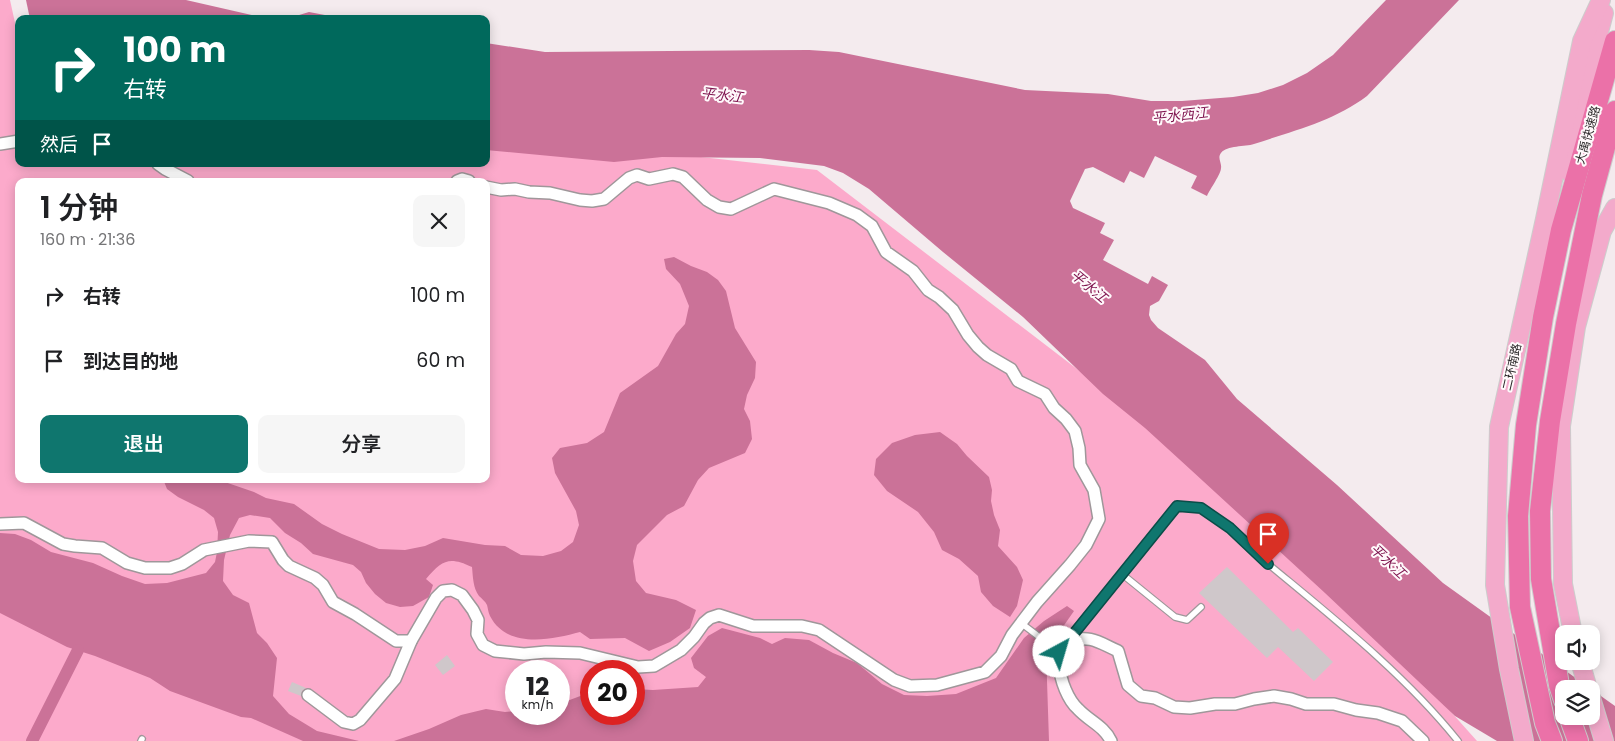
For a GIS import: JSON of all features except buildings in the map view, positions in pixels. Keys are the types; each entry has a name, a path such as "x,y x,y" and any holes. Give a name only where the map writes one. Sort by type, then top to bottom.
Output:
{"highway":[{"name":"大禹快速路","path":"1561,230 1615,41"},
{"name":"大禹快速路","path":"1592,195 1615,111"},
{"path":"1558,680 1541,578 1540,511 1550,421 1566,324 1592,195"},
{"name":"二环南路","path":"1552,741 1545,723 1520,607 1518,516 1526,425 1542,317 1561,230"},
{"path":"1573,725 1578,741"}],"main road":[{"name":"二环南路","path":"1524,741 1508,669 1495,584 1498,426 1545,219 1582,41 1601,0"},
{"name":"二环南路","path":"1561,230 1582,97 1607,0"},
{"path":"1592,195 1615,148"},
{"path":"1571,625 1563,584 1562,426 1576,327 1602,231 1614,212"},
{"path":"1599,725 1604,741"}],"street":[{"path":"0,144 15,142"},
{"path":"162,167 182,178"},
{"path":"308,695 344,722 353,724 360,720 395,679 411,641 436,598 443,591 452,590 462,595 473,610 478,620 477,634 484,645 495,652 524,654 546,652 580,653 638,667 654,666 681,650 704,623 710,618 719,615 753,626 802,626 819,630 894,680 910,686 937,685 985,672 1001,656 1008,641 1037,602 1086,545 1099,519 1094,490 1080,464 1075,431 1066,419 1054,408 1045,394 1018,381 1010,369 978,347 968,335 953,310 928,290 913,271 886,252 872,226 857,215 829,203 774,189 731,209 719,207 707,200 683,176 673,174 648,179 638,175 629,178 604,199 592,201 580,200 550,192 490,188"},
{"path":"0,524 24,523 63,544 102,548 127,563 145,568 170,568 182,564 204,550 249,541 272,542 289,566 315,578 333,602 356,614 396,641 411,641"},
{"path":"1112,741 1107,733 1077,709 1065,689 1060,668 1062,654 1068,641 1078,638 1094,638 1118,651 1128,685 1141,696 1155,698 1174,707 1190,708 1215,704 1235,704 1274,696 1306,704 1334,704 1378,713 1402,721 1423,741"}],"lane":[{"path":"1021,623 1059,652 1177,506 1201,508 1230,528 1268,564 1338,622 1433,712 1458,741"},
{"path":"1122,574 1175,617 1187,620 1201,607"}],"shaded area":[{"path":"0,0 10,0 15,23 15,167 490,167 490,133 817,170 1201,464 1368,619 1477,741 0,741"}],"water":[{"path":"26,0 186,0 252,15 29,15"},
{"path":"1386,0 1459,0 1367,96 1354,105 1327,119 1298,130 1254,144 1224,150 1219,157 1221,171 1207,196 1191,188 1197,176 1155,156 1144,178 1130,171 1124,183 1093,167 1085,169 1070,201 1073,208 1105,223 1100,233 1114,240 1103,260 1148,284 1152,276 1168,285 1159,301 1150,306 1149,315 1158,328 1205,360 1237,399 1337,485 1443,583 1555,663 1555,670 1565,670 1579,680 1555,680 1555,725 1600,725 1600,695 1615,706 1615,741 1497,741 1455,716 1191,470 1145,428 1103,394 1023,317 869,189 843,173 824,166 760,158 662,157 614,162 490,150 490,44 545,52 809,50 839,52 1025,90 1108,94 1151,101 1182,101 1258,93 1283,85 1307,73 1333,55"},
{"path":"309,12 325,15 299,15"},
{"path":"674,257 707,272 718,280 726,291 735,328 756,362 755,378 747,395 744,409 750,421 752,439 745,453 709,468 698,480 684,506 667,515 637,545 633,561 636,581 646,593 676,600 696,610 690,628 670,642 649,651 625,638 590,639 580,632 543,639 518,638 507,634 490,616 486,604 477,593 472,567 452,561 442,564 426,579 433,585 429,597 413,606 400,607 386,603 375,594 366,583 361,572 353,565 313,554 301,543 285,533 270,518 250,515 239,518 230,535 224,560 223,581 233,595 249,603 257,633 267,643 277,658 273,696 289,714 317,731 359,741 303,741 251,718 241,717 170,691 150,678 67,647 0,613 0,533 15,534 31,540 51,552 93,563 145,584 167,583 206,573 215,562 217,552 218,532 214,518 204,510 178,497 167,489 165,483 228,483 266,498 294,504 322,524 379,549 405,550 425,546 443,538 485,545 505,546 521,555 543,556 561,551 573,542 579,525 576,511 555,473 552,458 560,448 587,443 604,432 620,393 658,366 676,334 685,324 689,306 680,284 666,269 664,259"},
{"path":"940,432 957,444 989,477 992,490 991,501 1000,530 998,546 1017,567 1023,580 1017,606 1010,617 993,606 981,592 978,576 959,559 942,550 934,532 918,512 887,491 874,475 876,459 892,443 915,435"},
{"path":"1067,606 1074,611 1046,651 1049,741 394,741 461,715 486,709 505,712 505,725 570,725 570,700 580,696 580,725 645,725 645,690 698,687 706,677 694,668 691,658 708,636 722,628 760,638 772,644 785,638 809,640 857,663 882,684 904,695 956,694 996,678 1024,638 1044,621"}],"waterway":[{"path":"32,741 78,650"}],"route":[{"path":"1059,652 1177,506 1201,508 1230,528 1268,564"}],"water label":[{"name":"平水江","path":"722,95"},
{"name":"平水西江","path":"1180,115"},
{"name":"平水江","path":"1089,286"},
{"name":"平水江","path":"1388,561"}]}
